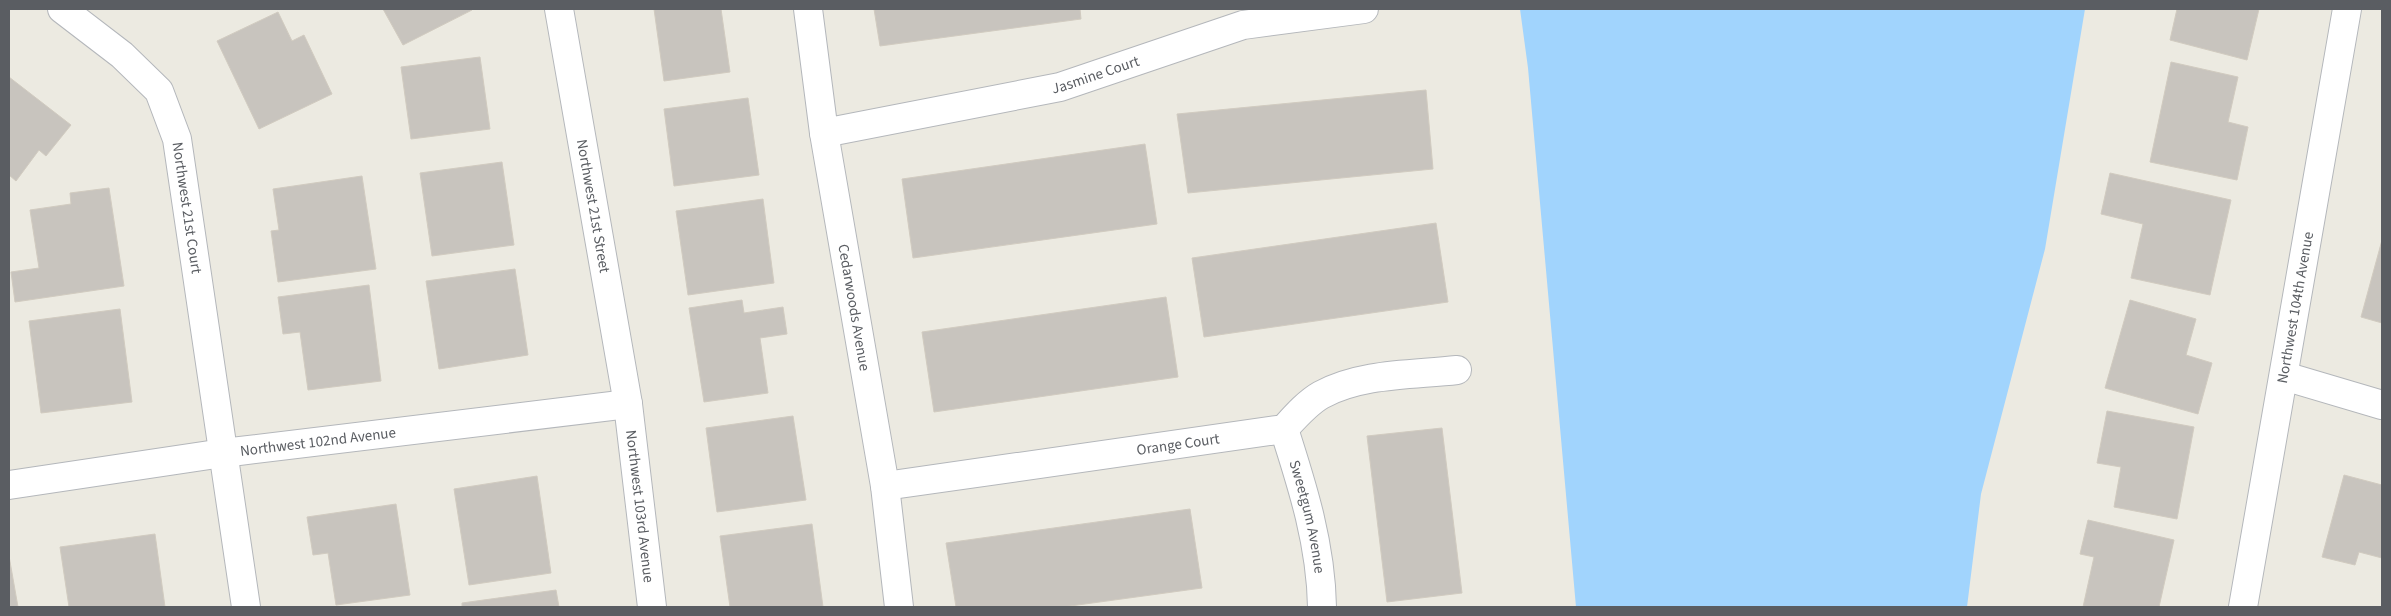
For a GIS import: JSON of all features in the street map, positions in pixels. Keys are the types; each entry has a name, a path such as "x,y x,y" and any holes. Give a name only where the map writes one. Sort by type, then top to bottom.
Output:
{"street":[{"name":"Northwest 21st Court","path":"62,9 122,55 159,91 174,131 246,607"},
{"name":"Northwest 21st Street","path":"560,9 628,404"},
{"name":"Cedarwoods Avenue","path":"808,9 824,133 884,486 899,607"},
{"name":"Jasmine Court","path":"824,133 1060,86 1242,17 1364,9"},
{"name":"Northwest 104th Avenue","path":"2243,607 2347,9"},
{"path":"1284,429 1301,411 1320,396 1340,386 1360,381 1457,370"},
{"path":"2284,376 2382,405"},
{"name":"Northwest 102nd Avenue","path":"9,485 223,453 628,404"},
{"name":"Northwest 103rd Avenue","path":"628,404 652,607"},
{"name":"Orange Court","path":"884,486 1284,429"},
{"name":"Sweetgum Avenue","path":"1284,429 1310,510 1322,591 1322,607"}],"water":[{"path":"1520,9 2085,9 2045,249 1981,494 1967,607 1576,607 1528,68"}],"building":[{"path":"383,9 472,9 472,10 403,45"},
{"path":"654,9 721,9 730,72 664,81"},
{"path":"874,9 1080,9 1081,19 880,46"},
{"path":"2177,9 2259,9 2247,60 2170,40"},
{"path":"278,12 292,41 304,35 332,94 259,129 217,41"},
{"path":"480,57 490,129 411,139 401,67"},
{"path":"2171,62 2238,77 2228,122 2248,127 2237,180 2150,162"},
{"path":"9,77 71,125 46,156 39,150 16,181 9,175"},
{"path":"1426,90 1433,169 1188,193 1177,114"},
{"path":"748,98 759,175 674,186 664,109"},
{"path":"1145,144 1157,224 913,258 902,179"},
{"path":"502,162 514,245 432,256 420,173"},
{"path":"2110,173 2231,200 2210,295 2131,278 2143,224 2101,214"},
{"path":"362,176 376,269 278,282 271,231 279,230 273,189"},
{"path":"109,188 124,286 15,302 11,272 39,268 30,210 71,204 70,193"},
{"path":"763,199 774,283 688,295 676,211"},
{"path":"1436,223 1448,302 1204,337 1192,258"},
{"path":"2382,240 2382,323 2361,317"},
{"path":"515,269 528,355 439,369 426,281"},
{"path":"369,285 381,381 308,390 300,332 283,334 278,297"},
{"path":"1166,297 1178,377 934,412 922,332"},
{"path":"742,300 744,313 783,307 787,334 760,338 768,393 704,402 689,308"},
{"path":"2130,300 2196,319 2186,355 2212,363 2198,414 2105,388"},
{"path":"120,309 132,402 41,413 29,321"},
{"path":"2107,411 2194,427 2177,519 2114,507 2121,467 2097,463"},
{"path":"793,416 806,500 717,512 706,428"},
{"path":"1442,428 1462,593 1387,602 1367,436"},
{"path":"2344,475 2382,485 2382,558 2359,552 2355,565 2322,557"},
{"path":"537,476 551,573 469,585 454,489"},
{"path":"396,504 410,595 336,605 328,553 313,555 307,517"},
{"path":"1190,509 1202,588 1063,607 956,607 946,543"},
{"path":"2088,520 2174,540 2159,607 2083,607 2094,557 2080,554"},
{"path":"812,524 823,607 730,607 720,536"},
{"path":"155,534 165,607 69,607 60,547"},
{"path":"9,556 18,607 9,607"},
{"path":"556,590 559,607 462,607 462,603"}]}
